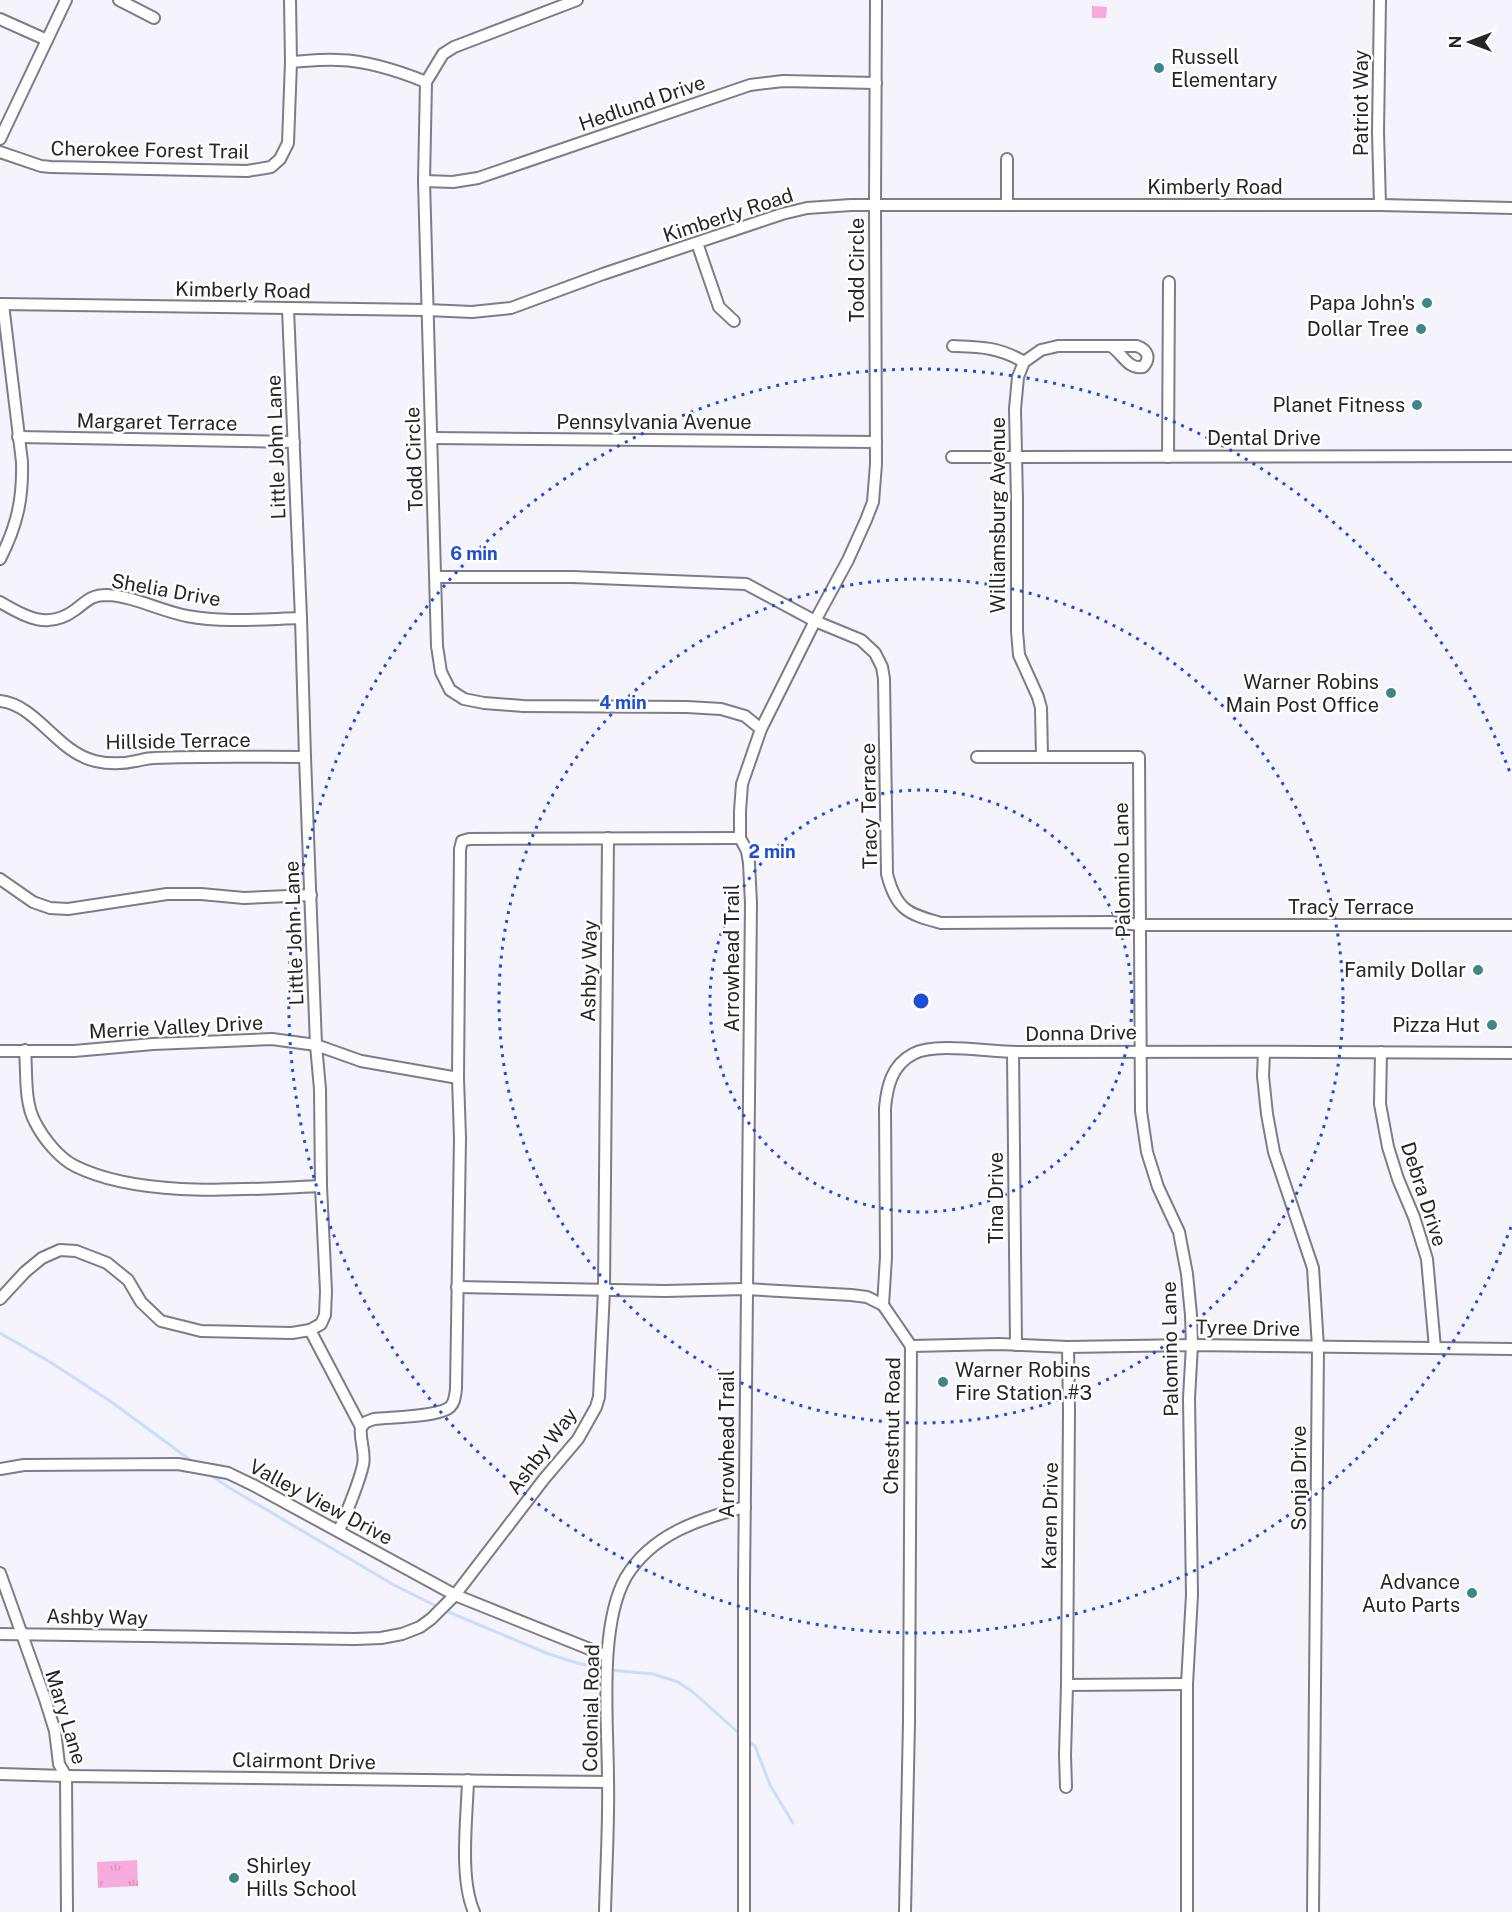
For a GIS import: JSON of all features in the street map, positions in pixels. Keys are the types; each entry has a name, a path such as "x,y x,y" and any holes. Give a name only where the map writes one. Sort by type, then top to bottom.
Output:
{"street":[{"path":"0,139 66,0"},
{"path":"119,0 154,18"},
{"name":"Cherokee Forest Trail","path":"0,152 41,166 51,167 247,171 271,167 280,159 288,143 291,62 290,0"},
{"name":"Todd Circle","path":"740,838 742,784 761,729 848,560 873,502 876,474 876,0"},
{"name":"Patriot Way","path":"1380,0 1378,132 1380,205"},
{"path":"291,62 339,60 370,63 426,82 443,54 454,47 572,1"},
{"path":"0,19 47,40"},
{"name":"Hedlund Drive","path":"424,181 453,182 478,178 750,86 783,81 876,83"},
{"name":"Todd Circle","path":"426,82 424,181 437,646 441,672 450,690 464,699 523,706 721,709 745,716 761,729"},
{"path":"1007,159 1007,206"},
{"name":"Kimberly Road","path":"1,304 472,312 512,308 735,228 807,208 852,205 1380,205 1512,208"},
{"path":"697,243 719,308 734,321"},
{"path":"1168,457 1169,282"},
{"path":"0,559 9,542 19,512 23,487 22,462 1,304"},
{"name":"Little John Lane","path":"288,309 325,1253 325,1315 321,1324 310,1330"},
{"path":"953,346 1001,350 1024,362 1041,350 1058,346 1137,346 1144,348 1148,354 1147,362 1143,367 1136,368 1129,365 1112,347"},
{"path":"1148,357 1168,359"},
{"name":"Williamsburg Avenue","path":"1024,362 1018,377 1016,394 1017,631 1019,656 1041,708 1042,757"},
{"name":"Margaret Terrace","path":"18,437 294,442"},
{"name":"Pennsylvania Avenue","path":"432,438 876,442"},
{"name":"Dental Drive","path":"952,457 1512,456"},
{"name":"Tracy Terrace","path":"436,577 573,577 746,584 815,621 861,640 875,653 882,667 887,873 891,889 901,906 918,917 941,923 1512,925"},
{"name":"Shelia Drive","path":"0,602 32,619 45,621 62,618 88,598 106,595 187,616 301,618"},
{"name":"Hillside Terrace","path":"0,701 11,702 22,707 52,735 93,761 118,763 150,758 305,757"},
{"name":"Palomino Lane","path":"1042,757 1139,756 1141,1111 1147,1152 1158,1187 1179,1232 1187,1274 1191,1315 1189,1398 1192,1595 1187,1684 1187,1912"},
{"path":"977,757 1042,757"},
{"name":"Ashby Way","path":"0,1634 381,1638 402,1634 420,1627 431,1619 455,1595 544,1479 578,1439 596,1407 601,1381 608,838"},
{"path":"360,1427 374,1419 439,1413 450,1407 454,1401 460,1138 458,1078 460,849 462,841 469,839 740,838"},
{"name":"Arrowhead Trail","path":"740,838 750,863 744,1912"},
{"path":"0,879 33,902 50,908 68,909 167,894 244,898 311,895"},
{"name":"Merrie Valley Drive","path":"0,1051 74,1051 153,1044 272,1039 316,1045 361,1061 458,1078"},
{"name":"Donna Drive","path":"883,1305 886,1257 885,1108 887,1089 893,1071 912,1054 931,1048 1013,1052 1140,1050 1512,1053"},
{"path":"25,1050 28,1094 34,1120 44,1137 73,1165 102,1177 185,1189 321,1186"},
{"name":"Tina Drive","path":"1013,1052 1016,1345"},
{"name":"Sonja Drive","path":"1264,1052 1263,1076 1274,1152 1313,1268 1317,1347 1313,1912"},
{"name":"Debra Drive","path":"1381,1052 1380,1104 1388,1147 1427,1259 1435,1348"},
{"path":"2,1292 42,1258 60,1250 76,1251 107,1263 128,1281 141,1302 161,1321 201,1331 292,1333 310,1330 360,1427 363,1447 363,1463 339,1531"},
{"path":"457,1287 603,1290 746,1289 852,1295 867,1297 883,1305"},
{"name":"Chestnut Road","path":"883,1305 911,1346 909,1722 905,1912"},
{"name":"Tyree Drive","path":"911,1346 1192,1345 1512,1349"},
{"name":"Karen Drive","path":"1066,1787 1068,1347"},
{"name":"Valley View Drive","path":"0,1470 24,1465 137,1463 178,1464 228,1473 455,1595 607,1656"},
{"name":"Colonial Road","path":"605,1912 609,1782 607,1656 618,1594 627,1576 638,1562 671,1532 690,1523 745,1508"},
{"name":"Mary Lane","path":"0,1573 45,1699 54,1731 59,1764 66,1776 68,1912"},
{"path":"1068,1685 1187,1684"},
{"name":"Clairmont Drive","path":"0,1774 609,1782"},
{"path":"468,1780 466,1867 469,1901 474,1912"}],"green space":[{"path":"1092,6 1107,7 1106,18 1092,18"},
{"path":"137,1860 138,1886 98,1888 97,1862"}],"waterway":[{"path":"0,1333 110,1401 193,1462"},
{"path":"208,1473 394,1585 438,1607"},
{"path":"444,1610 546,1653 603,1669"},
{"path":"610,1670 653,1674 678,1682 694,1693 741,1735"},
{"path":"746,1739 755,1746 770,1785 793,1823"}],"place":[{"name":"Russell Elementary","path":"1159,68"},
{"name":"Papa John's","path":"1427,303"},
{"name":"Dollar Tree","path":"1421,329"},
{"name":"Planet Fitness","path":"1417,405"},
{"name":"Warner Robins Main Post Office","path":"1391,693"},
{"name":"Family Dollar","path":"1478,970"},
{"name":"Pizza Hut","path":"1492,1025"},
{"name":"Warner Robins Fire Station #3","path":"943,1382"},
{"name":"Advance Auto Parts","path":"1472,1593"},
{"name":"Shirley Hills School","path":"234,1878"}]}
